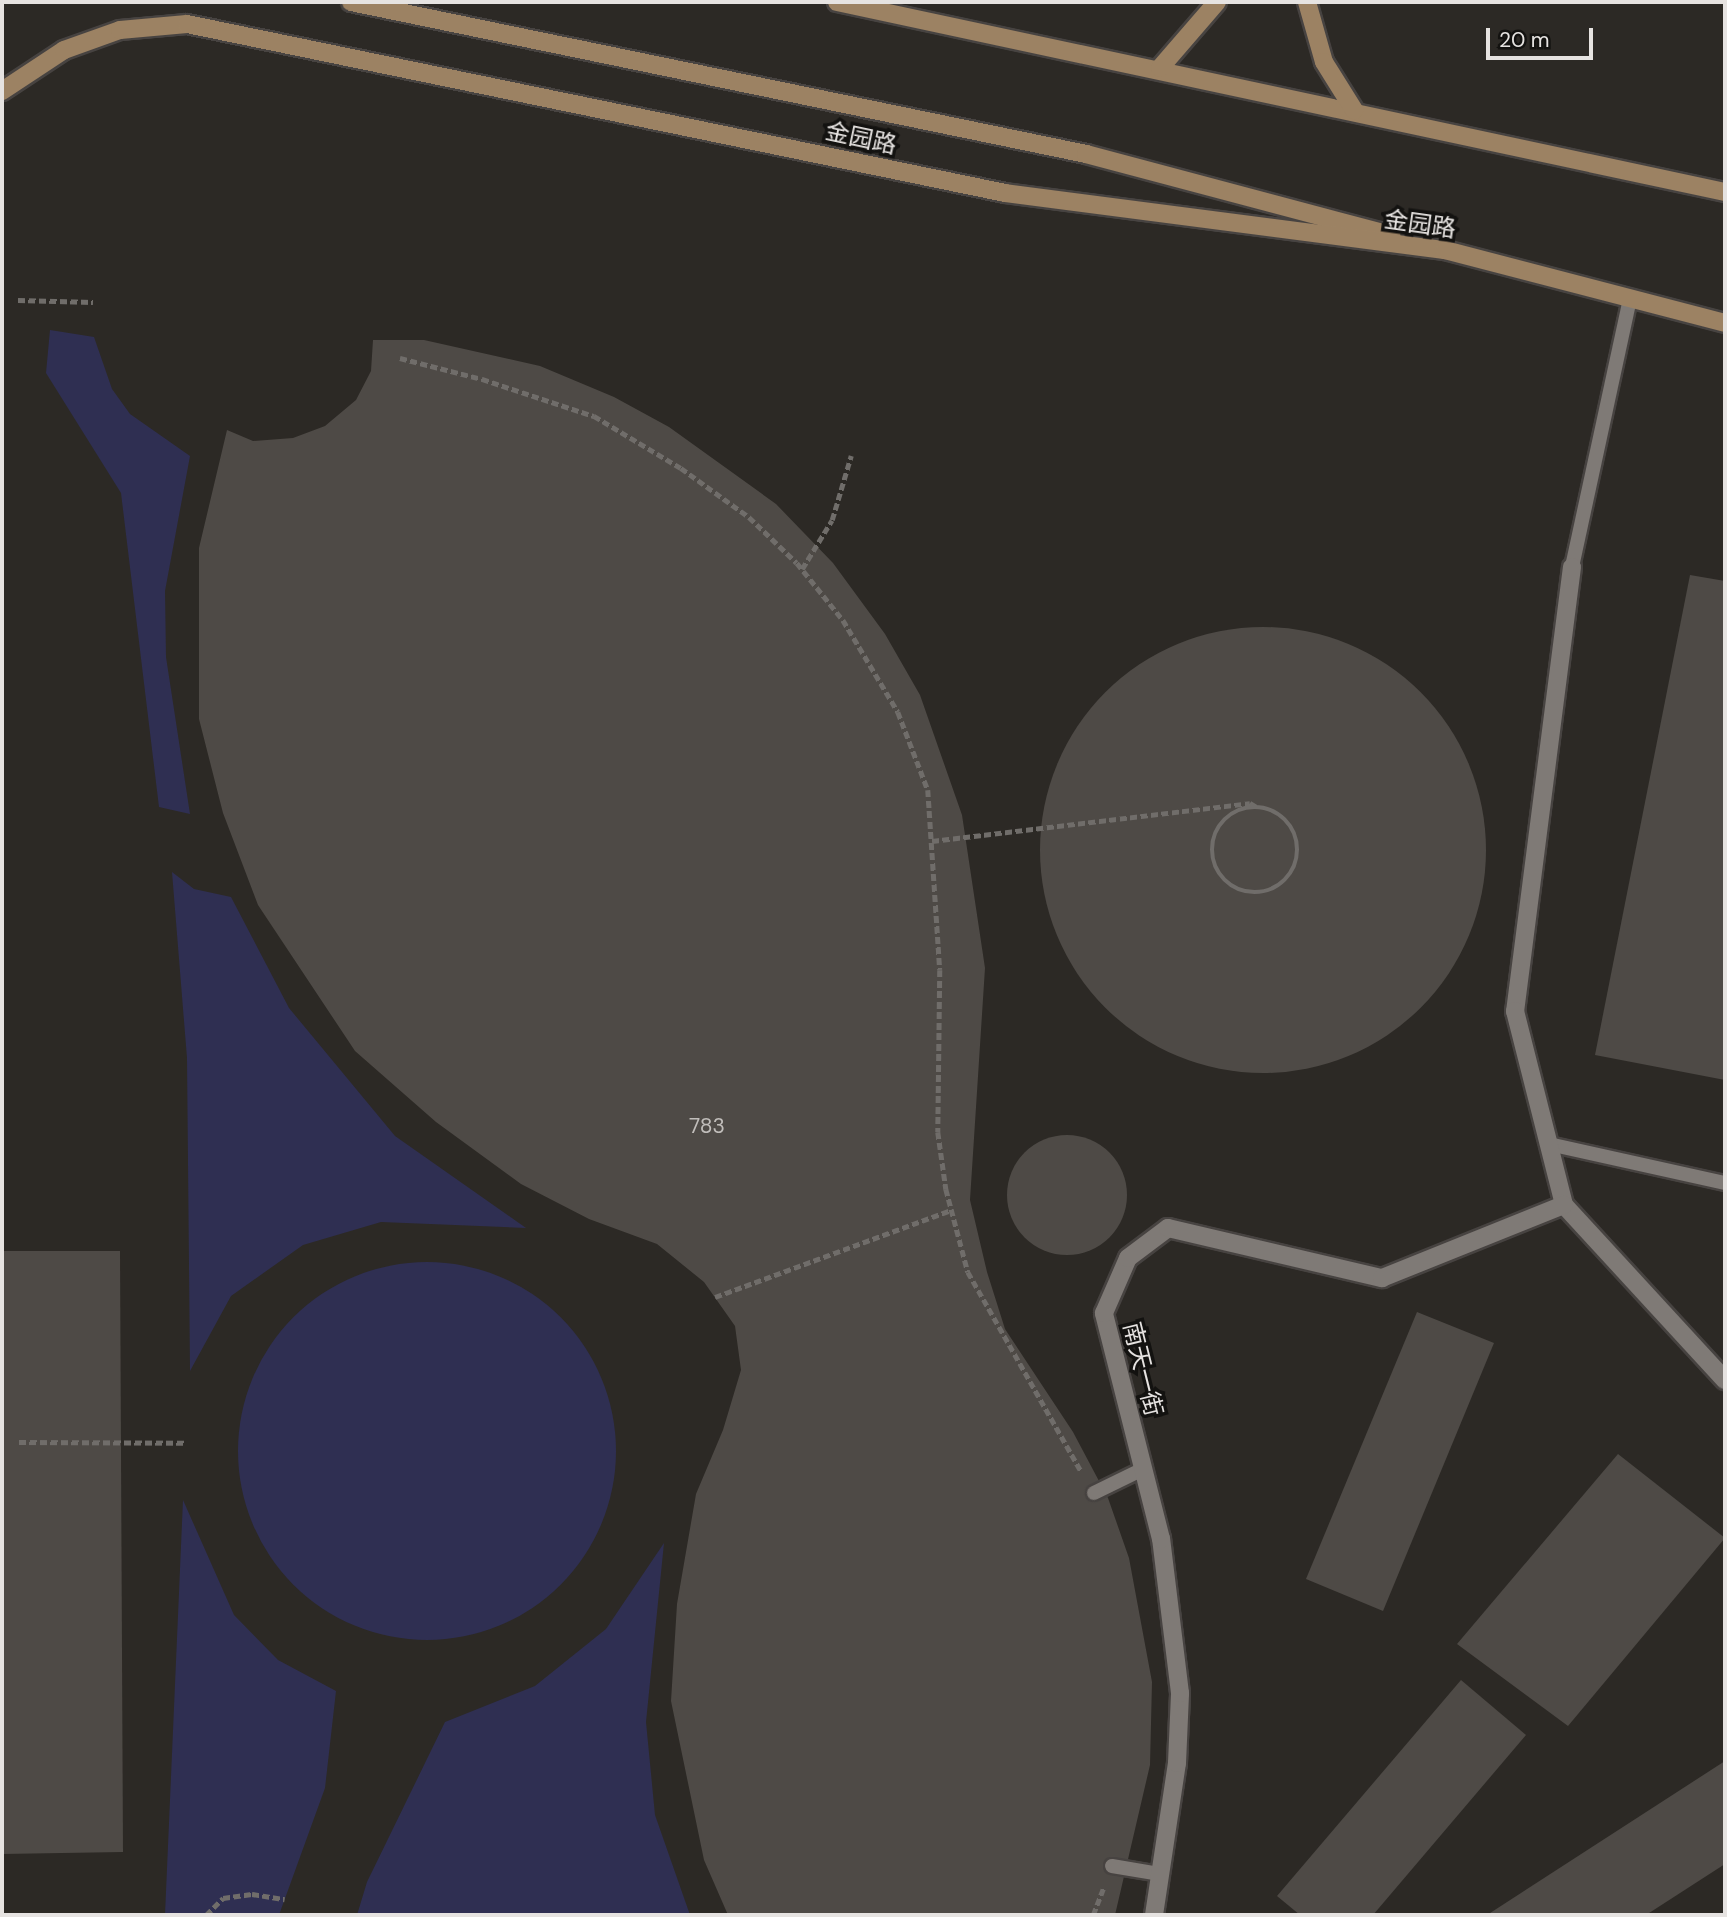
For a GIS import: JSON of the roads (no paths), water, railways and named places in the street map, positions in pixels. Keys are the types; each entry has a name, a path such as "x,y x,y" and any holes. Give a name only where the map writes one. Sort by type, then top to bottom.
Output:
{"main road":[{"path":"351,2 1086,155 1219,186 1445,250"},
{"path":"837,2 1160,68 1725,192"},
{"path":"1160,68 1217,2"},
{"path":"1307,2 1324,62 1354,110"},
{"name":"金园路","path":"2,91 64,50 120,30 187,24 1004,193 1445,250 1725,323"}],"street":[{"path":"1573,567 1515,1011 1564,1205 1725,1380"},
{"name":"南天一街","path":"1154,1915 1177,1763 1180,1693 1161,1539 1104,1313 1128,1258 1168,1228 1382,1278 1564,1205"}],"lane":[{"path":"1573,567 1630,299"},
{"path":"1549,1144 1725,1182"},
{"path":"1094,1493 1143,1469"},
{"path":"1112,1866 1160,1874"}]}
